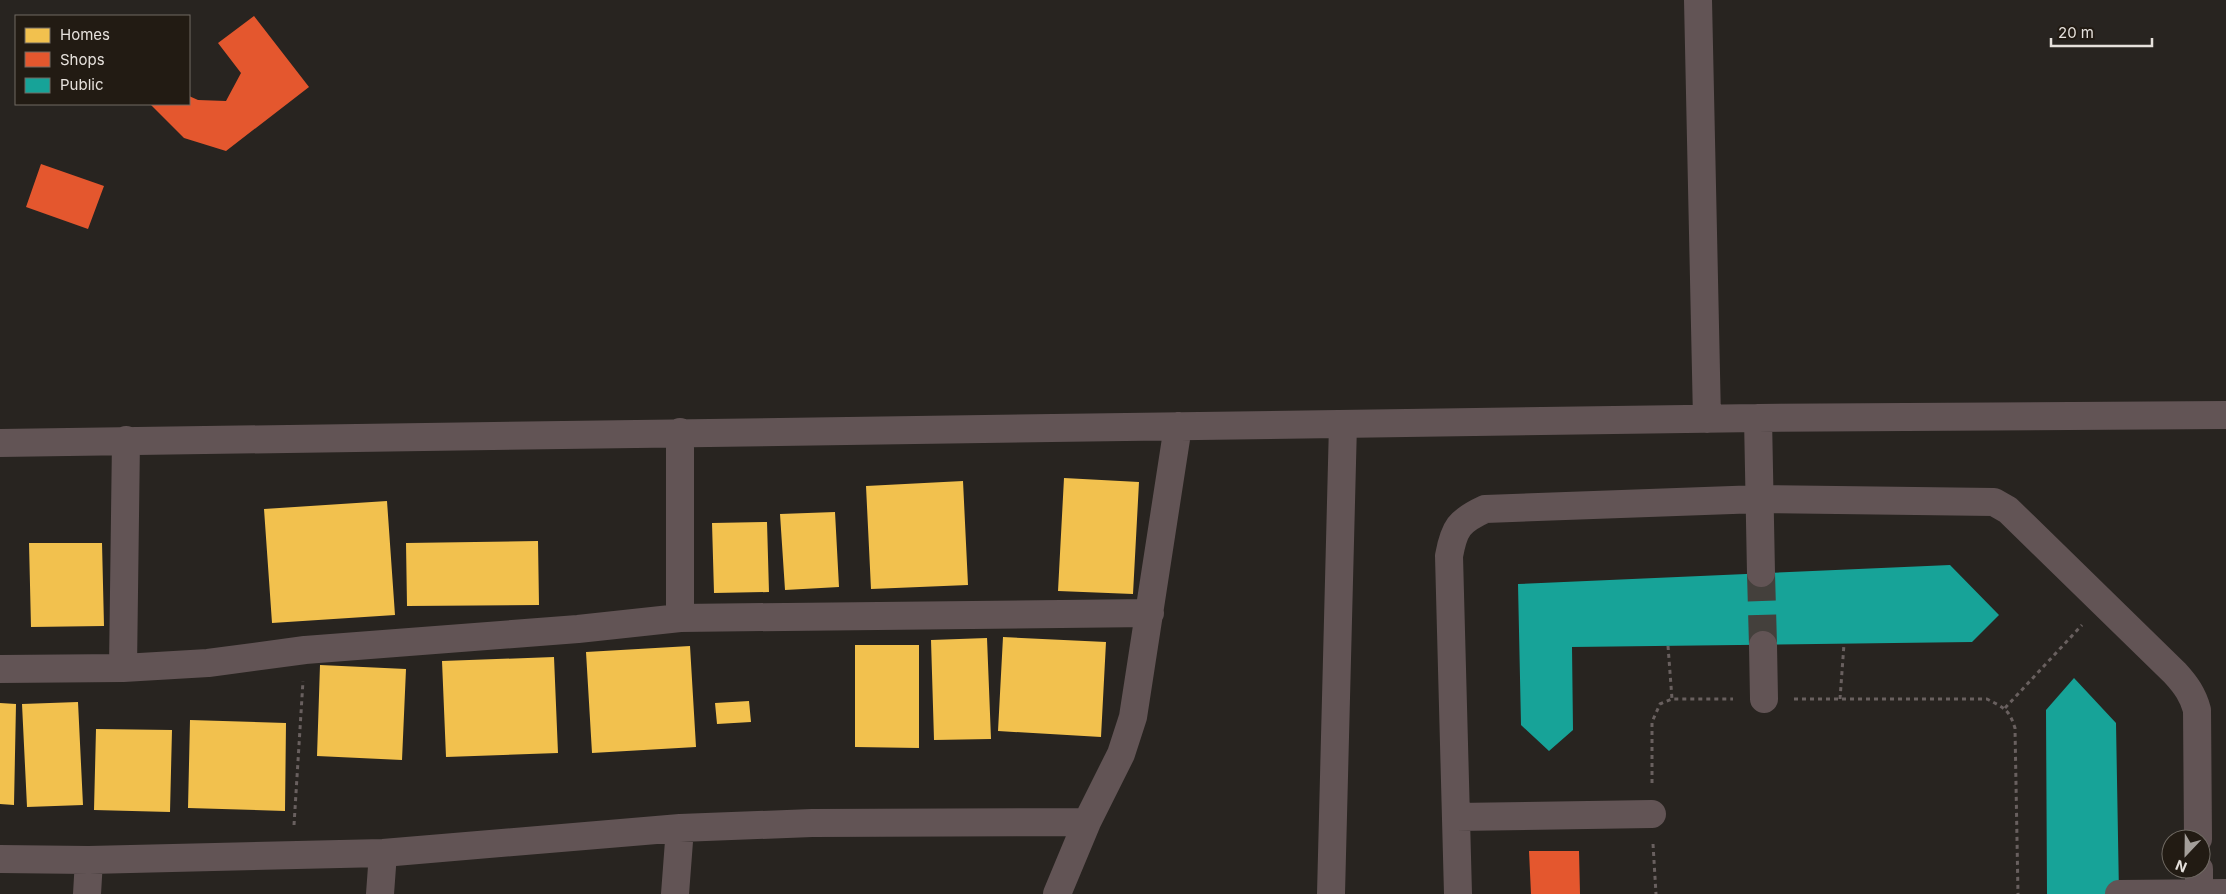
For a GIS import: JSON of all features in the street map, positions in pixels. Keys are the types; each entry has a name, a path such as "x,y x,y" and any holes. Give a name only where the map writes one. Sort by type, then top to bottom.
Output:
{"street":[{"path":"1698,0 1706,419"},
{"path":"0,442 1758,418 2226,415"},
{"path":"1758,418 1761,573"},
{"path":"1331,894 1343,424"},
{"path":"1057,894 1087,822 1121,754 1133,717 1178,426"},
{"path":"680,432 680,618"},
{"path":"122,668 126,440"},
{"path":"1458,894 1449,556 1453,534 1466,518 1485,509 1760,500 1994,502 2008,510 2103,602 2175,673 2194,698 2197,710 2198,829"},
{"path":"0,669 122,668 208,663 305,650 578,629 680,618 1150,612"},
{"path":"1763,645 1764,699"},
{"path":"1456,817 1652,814"},
{"path":"0,859 89,860 383,853 680,828 812,823 1087,822"},
{"path":"675,894 680,828"},
{"path":"380,894 383,853"},
{"path":"87,894 89,860"},
{"path":"2119,894 2199,885 2226,893"}],"path":[{"path":"2005,708 2103,602"},
{"path":"1840,699 1844,644"},
{"path":"1668,646 1672,699"},
{"path":"292,856 305,650"},
{"path":"1656,894 1652,814 1652,722 1660,704 1672,699 1840,699 1986,700 2005,708 2011,715 2015,728 2018,894"}],"building: Homes":[{"path":"1064,478 1139,482 1133,594 1058,591"},
{"path":"963,481 968,585 871,589 866,486"},
{"path":"387,501 395,615 272,623 264,509"},
{"path":"835,512 839,587 785,590 780,514"},
{"path":"767,522 769,592 714,593 712,523"},
{"path":"538,541 539,605 407,606 406,543"},
{"path":"29,543 102,543 104,626 31,627"},
{"path":"1003,637 1106,642 1101,737 998,731"},
{"path":"987,638 991,739 934,740 931,640"},
{"path":"855,645 919,645 919,748 855,747"},
{"path":"690,646 696,747 592,753 586,652"},
{"path":"554,657 558,753 446,757 442,661"},
{"path":"320,665 406,669 402,760 317,756"},
{"path":"749,701 751,722 717,724 715,703"},
{"path":"78,702 83,805 27,807 22,704"},
{"path":"0,703 16,704 14,805 0,804"},
{"path":"190,720 286,723 285,811 188,808"},
{"path":"96,729 172,730 170,812 94,810"}],"building: Shops":[{"path":"254,16 309,87 226,151 184,138 151,105 190,105 190,96 198,100 226,101 241,73 218,43"},
{"path":"41,164 104,186 88,229 26,207"},
{"path":"1529,851 1579,851 1580,894 1531,894"}],"building: Public":[{"path":"1950,565 1999,615 1972,642 1572,647 1573,730 1549,751 1521,725 1518,584"},
{"path":"2074,678 2116,723 2119,894 2047,894 2046,710"}],"tunnel":[{"path":"1761,573 1763,645"}]}
